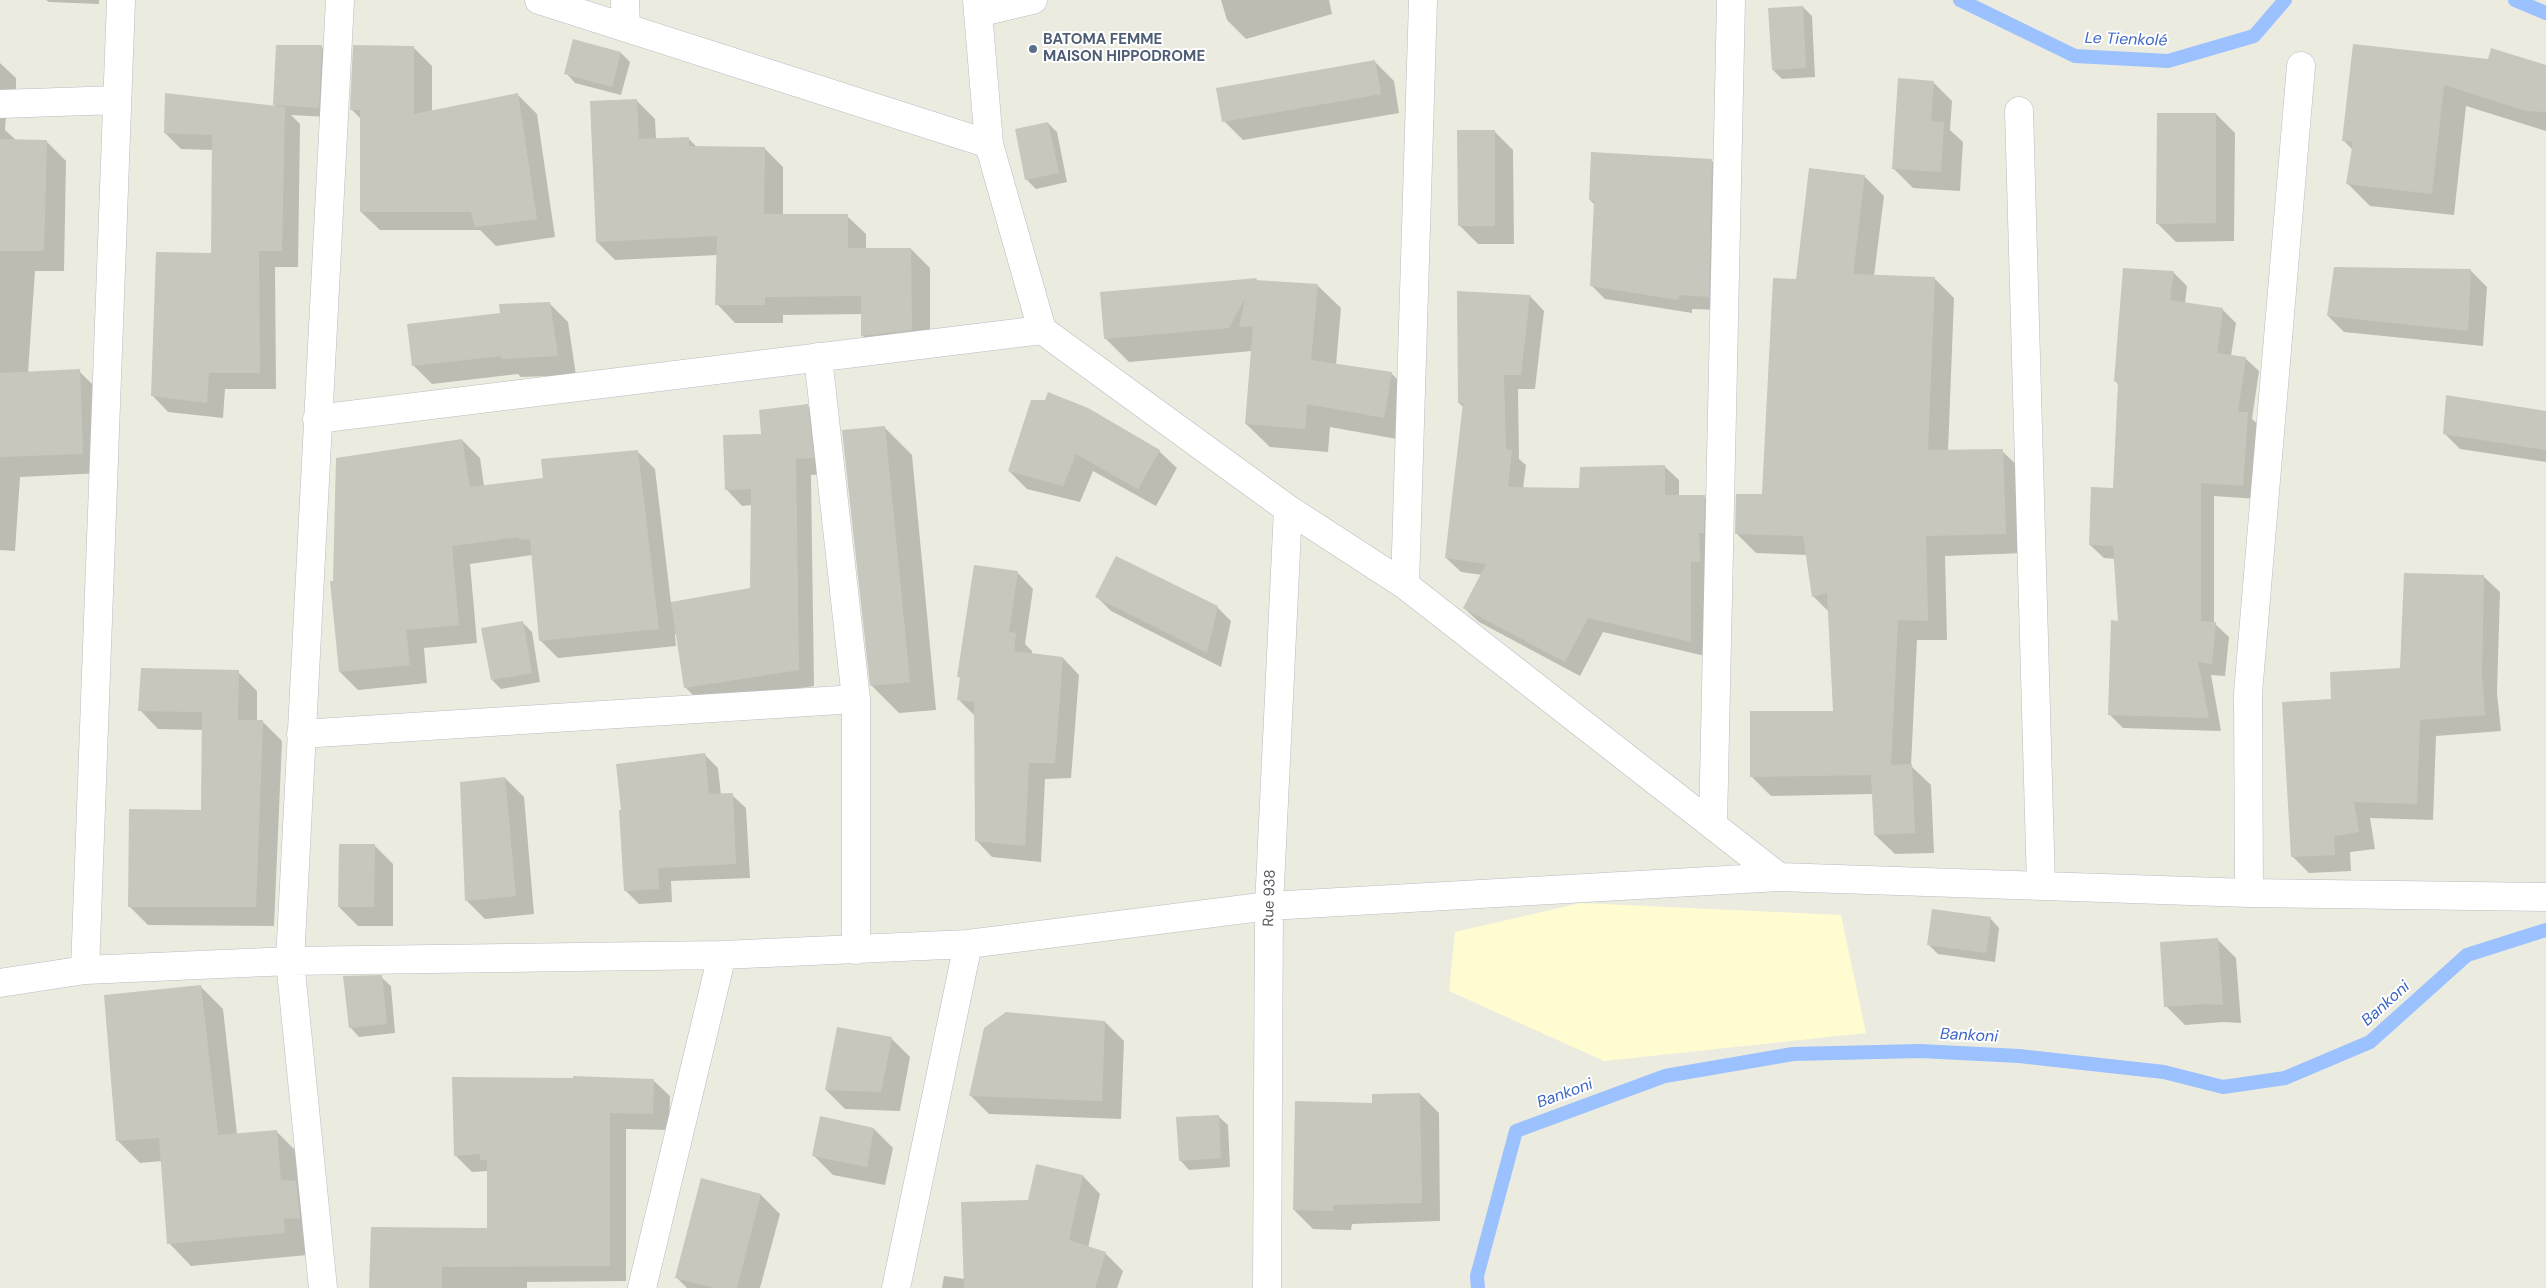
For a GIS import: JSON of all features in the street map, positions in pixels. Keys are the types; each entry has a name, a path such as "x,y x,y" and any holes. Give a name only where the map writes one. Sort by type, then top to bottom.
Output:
{"street":[{"path":"84,970 120,0"},
{"path":"323,1288 290,961 340,0"},
{"path":"539,0 989,144"},
{"path":"625,0 626,28"},
{"path":"1033,0 977,7 989,144 1042,330 1288,509 1405,585 1779,877"},
{"path":"1405,585 1423,0"},
{"path":"1713,825 1731,0"},
{"path":"2249,893 2248,693 2301,66"},
{"path":"0,104 117,100"},
{"path":"2019,111 2041,886"},
{"path":"317,419 1042,330"},
{"path":"818,357 856,699 856,950"},
{"name":"Rue 938","path":"1267,1288 1268,906 1288,509"},
{"path":"302,734 856,699"},
{"path":"0,983 84,970 290,961 722,955 968,944 1268,906 1779,877 2249,893 2546,897"},
{"path":"896,1288 968,944"},
{"path":"642,1288 722,955"}],"shaded area":[{"path":"1581,903 1841,915 1866,1033 1604,1061 1449,991 1455,932"}],"building":[{"path":"1803,6 1806,68 1772,70 1768,8"},
{"path":"573,39 621,52 612,87 564,74"},
{"path":"2353,44 2488,59 2491,48 2546,65 2546,112 2526,111 2444,85 2432,194 2346,184 2353,142 2342,141"},
{"path":"276,45 322,45 319,108 273,105"},
{"path":"353,45 414,46 414,114 518,93 537,219 475,227 471,212 360,212 360,110 350,110"},
{"path":"1375,60 1381,94 1222,122 1216,88"},
{"path":"1898,78 1934,81 1931,121 1944,122 1941,172 1892,169"},
{"path":"165,93 285,107 282,251 259,251 260,373 209,373 207,403 151,396 156,252 211,253 212,135 164,133"},
{"path":"637,99 639,139 689,137 689,146 765,147 764,214 848,214 848,248 911,248 912,330 861,336 861,296 765,297 765,305 715,305 717,236 596,242 590,101"},
{"path":"2157,113 2216,113 2216,223 2156,224"},
{"path":"1048,122 1059,173 1025,180 1015,129"},
{"path":"1457,130 1495,130 1495,226 1458,226"},
{"path":"0,139 47,140 44,251 0,251"},
{"path":"1591,152 1712,159 1709,297 1679,295 1678,300 1590,286 1594,201 1589,200"},
{"path":"1809,168 1865,175 1853,274 1935,277 1928,450 2003,449 2006,534 1926,536 1928,621 1898,620 1891,765 1912,764 1915,833 1874,835 1871,775 1750,777 1750,711 1833,711 1827,593 1812,597 1803,536 1735,534 1736,494 1762,494 1773,278 1796,279"},
{"path":"2334,267 2471,269 2468,331 2327,316"},
{"path":"2123,268 2174,271 2170,300 2223,308 2217,353 2246,357 2238,412 2248,412 2243,486 2201,483 2201,621 2216,622 2212,664 2198,662 2209,718 2108,715 2111,620 2118,621 2113,546 2089,545 2091,487 2113,488 2118,382 2114,381"},
{"path":"1257,278 1255,280 1318,284 1311,360 1392,372 1384,418 1307,404 1305,429 1245,424 1253,326 1239,327 1245,298 1229,328 1104,339 1100,292"},
{"path":"1457,291 1530,295 1521,375 1504,375 1506,449 1512,450 1508,487 1579,488 1580,467 1665,465 1665,495 1705,495 1704,533 1699,533 1700,562 1691,562 1691,642 1588,618 1565,662 1463,608 1486,564 1445,558 1463,403 1458,403"},
{"path":"550,302 558,356 501,359 501,356 412,366 407,324 500,313 499,304"},
{"path":"80,369 83,454 0,457 0,373"},
{"path":"1048,392 1088,408 1160,450 1138,489 1076,454 1063,486 1008,471 1031,400 1045,400"},
{"path":"2446,395 2546,411 2546,450 2443,434"},
{"path":"808,404 814,458 796,459 799,670 684,688 671,602 750,588 751,489 725,490 723,435 761,434 759,410"},
{"path":"885,426 910,682 870,686 842,430"},
{"path":"462,439 470,487 543,478 541,459 638,450 659,629 539,641 530,539 519,540 519,537 452,546 459,625 406,630 410,665 339,672 330,581 333,581 336,458"},
{"path":"1116,556 1218,606 1207,653 1095,597"},
{"path":"974,565 1018,571 1009,632 1016,633 1014,651 1063,657 1055,763 1029,763 1025,846 975,841 974,702 957,700 960,677 957,677"},
{"path":"2404,573 2484,575 2482,675 2485,715 2420,720 2417,804 2354,802 2359,832 2334,836 2335,855 2291,857 2282,702 2331,699 2330,672 2400,668"},
{"path":"523,621 532,673 491,680 481,628"},
{"path":"141,668 239,670 238,720 263,720 256,907 128,907 129,809 201,810 202,712 138,711"},
{"path":"705,753 709,794 733,793 736,864 658,868 659,889 624,891 619,810 621,810 616,764"},
{"path":"505,777 516,896 465,901 460,782"},
{"path":"339,844 375,844 374,907 338,907"},
{"path":"1932,909 1991,917 1986,953 1927,945"},
{"path":"2218,938 2223,1005 2203,1004 2164,1007 2160,942"},
{"path":"382,975 387,1024 349,1028 343,976"},
{"path":"201,985 218,1135 277,1130 281,1180 296,1181 300,1219 284,1218 285,1233 167,1244 159,1138 116,1141 104,995"},
{"path":"1006,1012 1105,1021 1102,1101 969,1096 984,1028"},
{"path":"837,1027 892,1037 881,1092 825,1090"},
{"path":"573,1076 654,1079 653,1114 610,1113 610,1266 442,1267 442,1288 369,1288 371,1227 487,1228 487,1160 480,1160 480,1154 454,1156 452,1077 573,1078"},
{"path":"1420,1093 1422,1203 1333,1205 1333,1211 1293,1210 1295,1101 1372,1103 1372,1094"},
{"path":"1219,1115 1221,1158 1179,1161 1176,1117"},
{"path":"820,1116 874,1128 867,1167 812,1156"},
{"path":"1036,1164 1083,1175 1069,1240 1106,1252 1095,1288 964,1288 961,1202 1028,1200"},
{"path":"701,1178 761,1194 737,1288 714,1288 675,1278"}],"waterway":[{"name":"Le Tienkolé","path":"1960,0 2075,56 2168,61 2254,36 2285,0"},
{"name":"Le Tienkolé","path":"2515,0 2546,13"},
{"name":"Bankoni","path":"1478,1288 1477,1276 1516,1131 1665,1076 1793,1054 1920,1051 2019,1056 2164,1072 2223,1087 2285,1078 2370,1042 2467,955 2546,930"}],"place":[{"name":"BATOMA FEMME MAISON HIPPODROME","path":"1033,49"}]}
